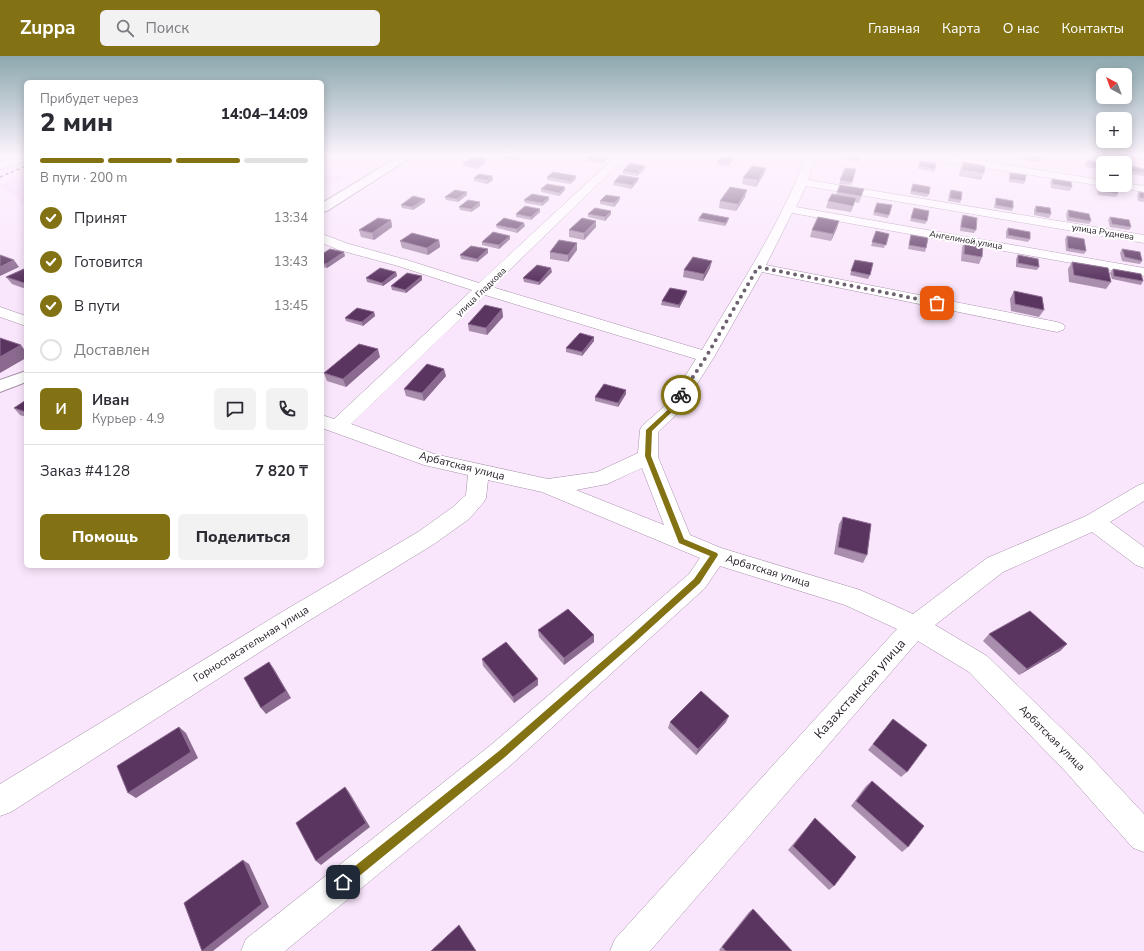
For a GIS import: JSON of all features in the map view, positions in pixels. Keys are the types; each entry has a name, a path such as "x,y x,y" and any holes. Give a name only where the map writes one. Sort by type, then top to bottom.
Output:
{"street":[{"path":"324,207 339,198"},
{"name":"улица Гладкова","path":"330,424 483,290 579,198"},
{"path":"681,541 648,456 649,430 674,407 706,357 758,267 794,198"},
{"name":"улица Руднева","path":"897,198 1144,239"},
{"name":"Ангелиной улица","path":"789,209 1144,272"},
{"path":"324,239 335,245 404,263 483,290 706,357"},
{"path":"758,267 1057,327"},
{"path":"0,312 24,320"},
{"path":"0,386 24,377"},
{"name":"Арбатская улица","path":"330,424 431,460 547,486 714,555 852,597 915,626 978,664 1076,762 1144,837"},
{"path":"547,486 600,479 648,456"},
{"name":"Горноспасательная улица","path":"0,801 296,616 444,526 461,513 476,498 479,471"},
{"name":"Казахстанская улица","path":"627,951 915,626 995,565 1094,522 1144,492"},
{"path":"1094,522 1144,559"},
{"path":"258,951 508,749 697,581 714,555"}],"shaded area":[{"path":"16,198 24,198 24,204"}],"building":[{"path":"411,198 425,199 412,207 401,205"},
{"path":"527,198 548,198 542,203 524,200"},
{"path":"603,198 619,198 614,203 600,201"},
{"path":"722,198 742,198 738,204 720,201"},
{"path":"830,198 856,198 853,206 828,201"},
{"path":"950,198 961,198 961,200"},
{"path":"996,198 1013,201 1013,208 996,205"},
{"path":"468,200 480,202 471,209 459,207"},
{"path":"877,203 892,205 889,215 874,212"},
{"path":"525,206 540,209 531,217 516,214"},
{"path":"1036,206 1050,208 1051,214 1036,212"},
{"path":"595,208 611,211 605,217 588,214"},
{"path":"914,208 929,211 927,221 911,218"},
{"path":"1068,210 1089,214 1091,221 1069,217"},
{"path":"703,213 729,218 725,223 699,218"},
{"path":"963,215 977,218 976,230 961,227"},
{"path":"818,217 839,221 833,234 812,230"},
{"path":"1110,217 1129,220 1131,227 1112,224"},
{"path":"378,218 391,220 372,233 359,230"},
{"path":"504,218 524,223 517,229 496,225"},
{"path":"582,218 596,221 584,233 569,230"},
{"path":"1008,228 1030,232 1030,239 1008,235"},
{"path":"876,231 889,234 886,245 872,242"},
{"path":"493,232 510,236 499,245 482,242"},
{"path":"412,233 439,240 427,248 400,241"},
{"path":"911,235 928,238 926,248 909,245"},
{"path":"1067,236 1084,239 1086,251 1068,248"},
{"path":"559,240 577,243 568,255 550,252"},
{"path":"965,240 983,243 982,257 964,254"},
{"path":"471,246 488,249 477,259 460,255"},
{"path":"330,249 344,252 326,264 324,264 324,253"},
{"path":"1122,249 1140,252 1142,261 1125,257"},
{"path":"0,255 14,260 0,267"},
{"path":"1018,255 1038,259 1039,267 1018,263"},
{"path":"693,257 712,261 704,274 684,270"},
{"path":"855,260 873,263 870,275 851,271"},
{"path":"1072,262 1108,268 1111,282 1074,275"},
{"path":"537,265 551,268 539,282 523,278"},
{"path":"380,268 396,272 382,283 366,278"},
{"path":"24,269 24,283 6,277"},
{"path":"1113,269 1141,274 1143,281 1114,276"},
{"path":"407,273 422,276 405,290 391,286"},
{"path":"670,288 687,291 679,305 662,301"},
{"path":"1014,291 1042,297 1044,310 1015,304"},
{"path":"485,305 502,309 486,328 468,324"},
{"path":"357,308 374,312 362,322 345,318"},
{"path":"580,333 594,337 582,352 566,348"},
{"path":"0,338 21,345 0,357"},
{"path":"359,344 378,349 343,379 324,373"},
{"path":"427,364 444,369 422,393 404,389"},
{"path":"604,384 626,390 618,403 595,397"},
{"path":"24,401 24,411 14,408"},
{"path":"843,517 871,524 867,555 838,547"},
{"path":"568,609 594,635 564,658 538,630"},
{"path":"1030,611 1067,644 1027,669 989,634"},
{"path":"506,642 538,679 513,697 482,659"},
{"path":"269,662 286,691 261,708 244,678"},
{"path":"701,691 729,716 698,749 670,722"},
{"path":"893,719 927,745 907,772 873,744"},
{"path":"179,727 191,752 128,793 117,766"},
{"path":"872,781 924,826 908,847 856,801"},
{"path":"345,787 366,823 316,861 296,823"},
{"path":"815,818 856,857 834,886 793,846"},
{"path":"243,860 262,904 202,951 184,903"},
{"path":"753,909 792,951 726,951 722,947"},
{"path":"459,925 476,951 431,951"}],"way so far":[{"path":"681,395 706,357 758,267 937,303"}],"route":[{"path":"343,882 502,754 632,641 697,581 714,555 681,541 648,456 649,430 674,407 681,395"}]}
